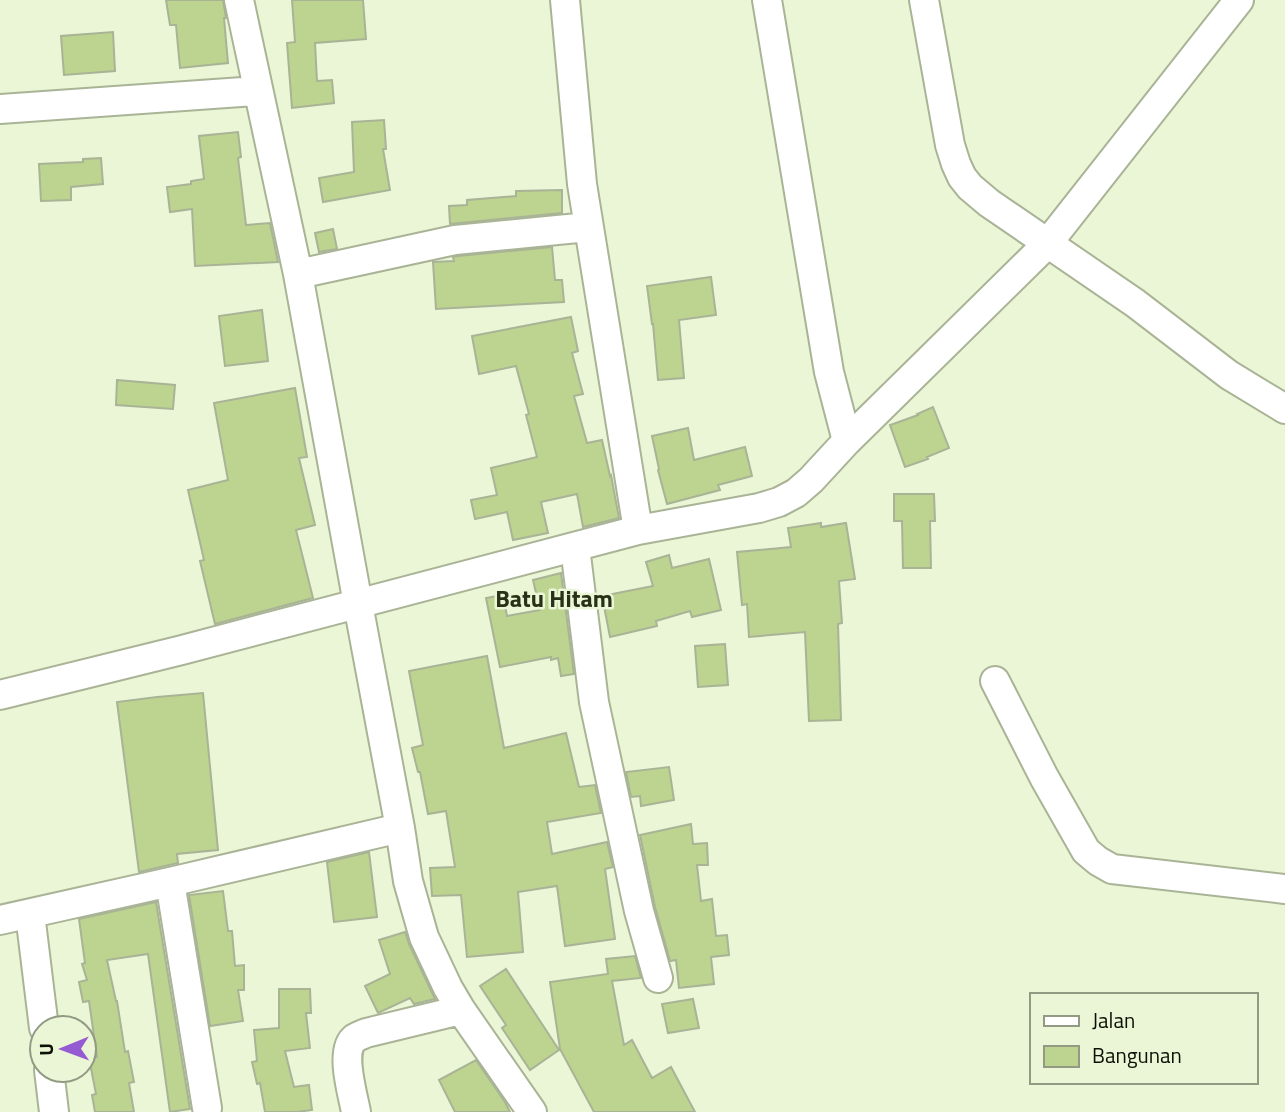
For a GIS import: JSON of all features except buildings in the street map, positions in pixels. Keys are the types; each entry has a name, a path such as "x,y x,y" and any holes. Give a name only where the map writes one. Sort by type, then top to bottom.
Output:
{"street":[{"path":"239,0 298,274 408,881 424,937 448,988 532,1112"},
{"path":"565,0 582,184 638,530"},
{"path":"767,0 829,372 847,441"},
{"path":"924,0 950,145 962,177 989,203 1135,303 1229,375 1285,409"},
{"path":"0,695 638,530 779,502 811,480 847,441 1047,244 1238,0"},
{"path":"0,110 257,91"},
{"path":"298,274 455,240 588,227"},
{"path":"575,547 594,702 639,911 658,978"},
{"path":"995,681 1086,852 1098,861 1112,869 1285,889"},
{"path":"0,920 400,828"},
{"path":"170,882 207,1108"},
{"path":"30,914 42,1014"},
{"path":"356,1112 347,1052 356,1037 461,1010"},
{"path":"51,1084 54,1112"}],"district":[{"name":"Batu Hitam","path":"554,599"}]}
